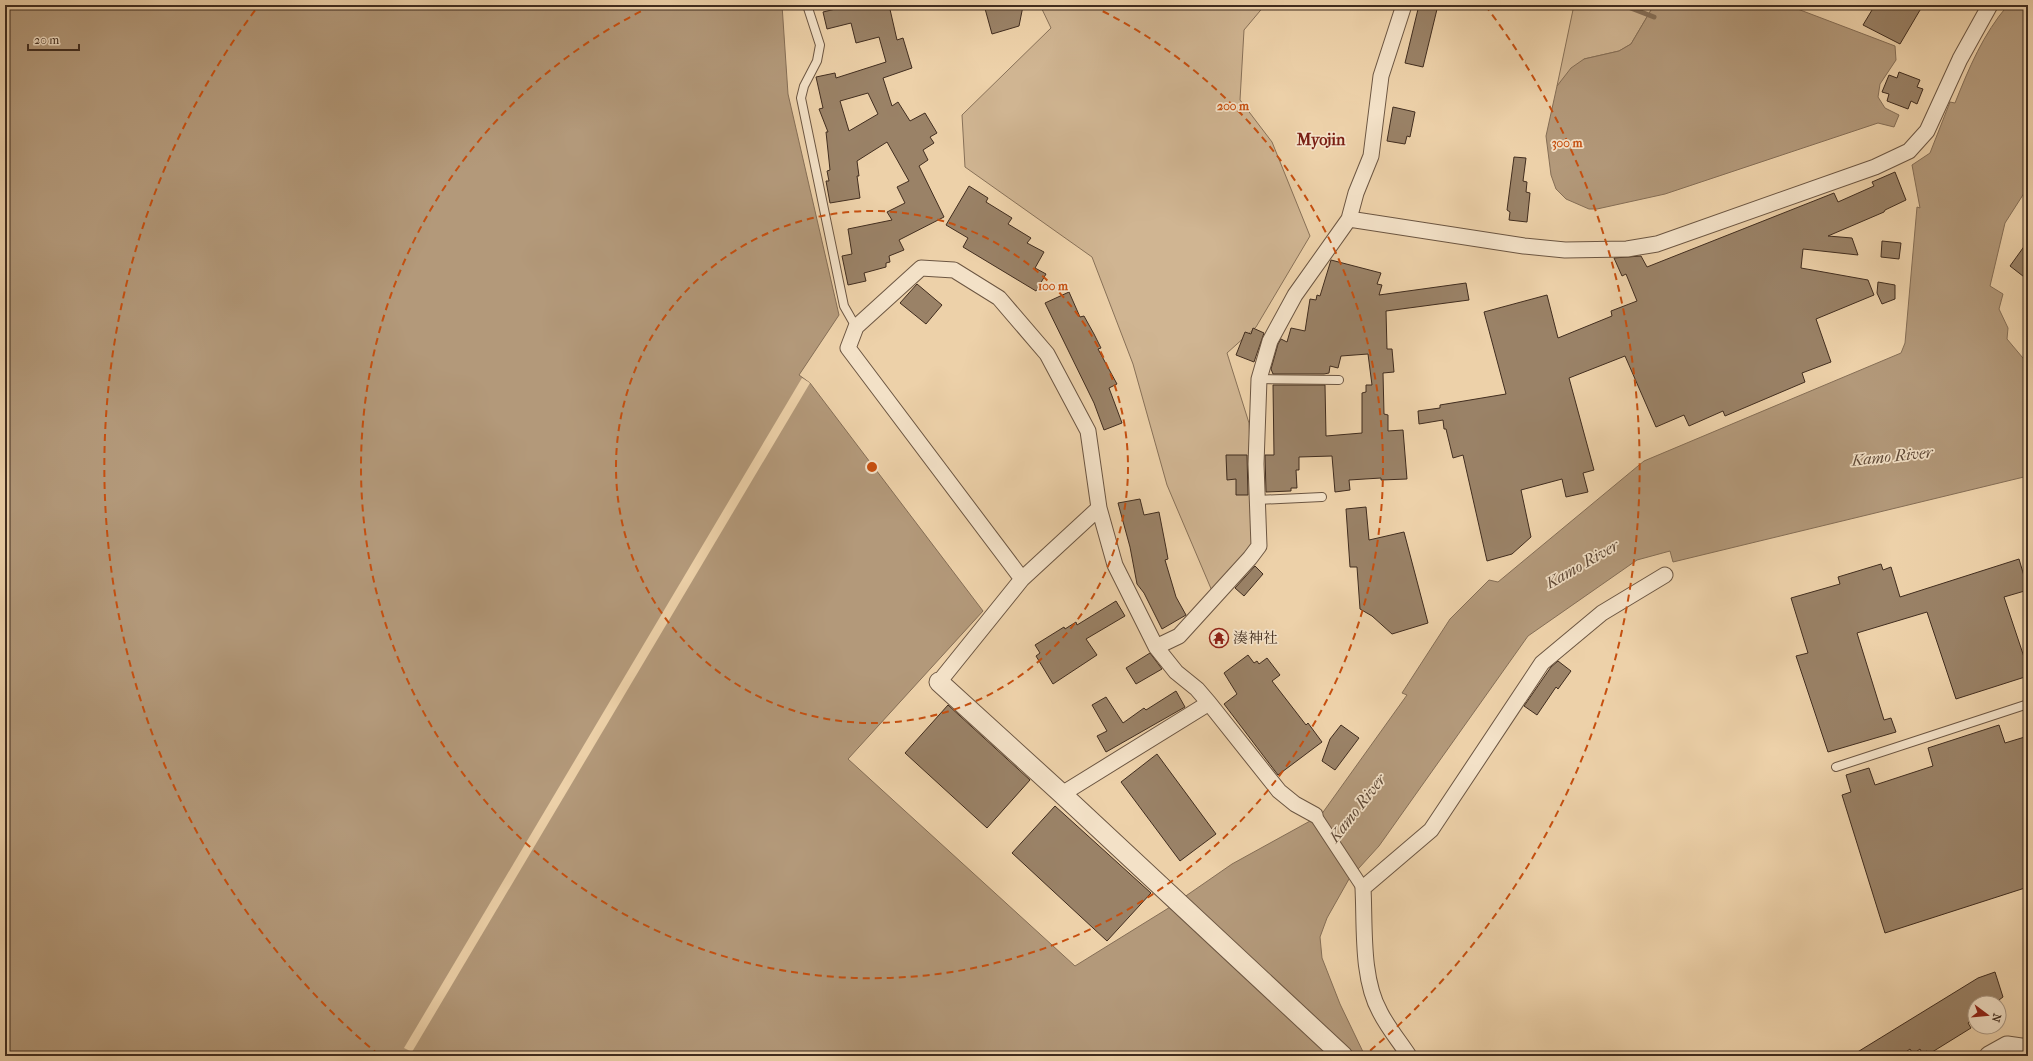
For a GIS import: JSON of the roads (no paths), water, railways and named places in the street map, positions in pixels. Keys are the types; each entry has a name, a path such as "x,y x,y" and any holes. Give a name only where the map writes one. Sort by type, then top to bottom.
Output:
{"street":[{"path":"1156,647 1179,636 1250,558 1259,546 1256,464 1258,379 1270,341 1295,295 1349,219 1356,193 1370,156 1380,76 1404,5"},
{"path":"1349,219 1524,246 1565,250 1627,249 1657,244 1875,167 1909,151 1927,131 1960,59 1990,5"},
{"path":"1022,579 848,348 856,327 920,268 954,270 999,298 1047,354 1088,432 1099,508 1115,565 1156,647 1176,672 1197,689 1209,703 1279,791 1296,804 1316,815 1363,888 1366,940 1365,961 1370,981 1379,1012 1409,1056"},
{"path":"1099,508 1022,579 939,682 1062,794 1343,1056"},
{"path":"1363,888 1432,830 1542,663 1602,613 1665,575"},
{"path":"1062,794 1209,703"},
{"path":"1989,1056 2007,1046 2028,1049"}],"lane":[{"path":"808,5 820,45 817,61 804,86 801,98 844,306 856,327"},
{"path":"1258,379 1339,380"},
{"path":"1257,500 1322,497"},
{"path":"1836,767 2028,704"}],"water":[{"name":"Kamo River","path":"5,5 782,5 788,94 839,315 799,375 810,383 983,611 848,759 1075,966 1167,909 1232,864 1321,815 1407,695 1402,693 1450,619 1489,580 1498,582 1644,461 1901,353 1905,343 1917,207 1920,208 1912,165 1930,153 1950,102 1955,103 1971,64 1991,28 2008,5 2028,5 2028,187 2005,223 1990,286 2003,294 1999,309 2008,328 2007,339 2028,364 2028,476 1673,562 1670,551 1637,560 1528,636 1379,846 1349,879 1327,918 1320,937 1322,958 1340,1004 1365,1056 5,1056"},
{"path":"1654,5 1787,5 1895,46 1896,60 1880,84 1878,97 1885,108 1899,115 1894,127 1878,123 1665,194 1597,209 1589,209 1566,199 1556,189 1551,175 1546,136 1557,86 1571,68 1584,59 1619,51 1631,44"}],"waterway":[{"path":"1623,5 1654,17"}],"place":[{"name":"湊神社","path":"1219,638"}],"district":[{"name":"Myojin","path":"1321,139"}]}
